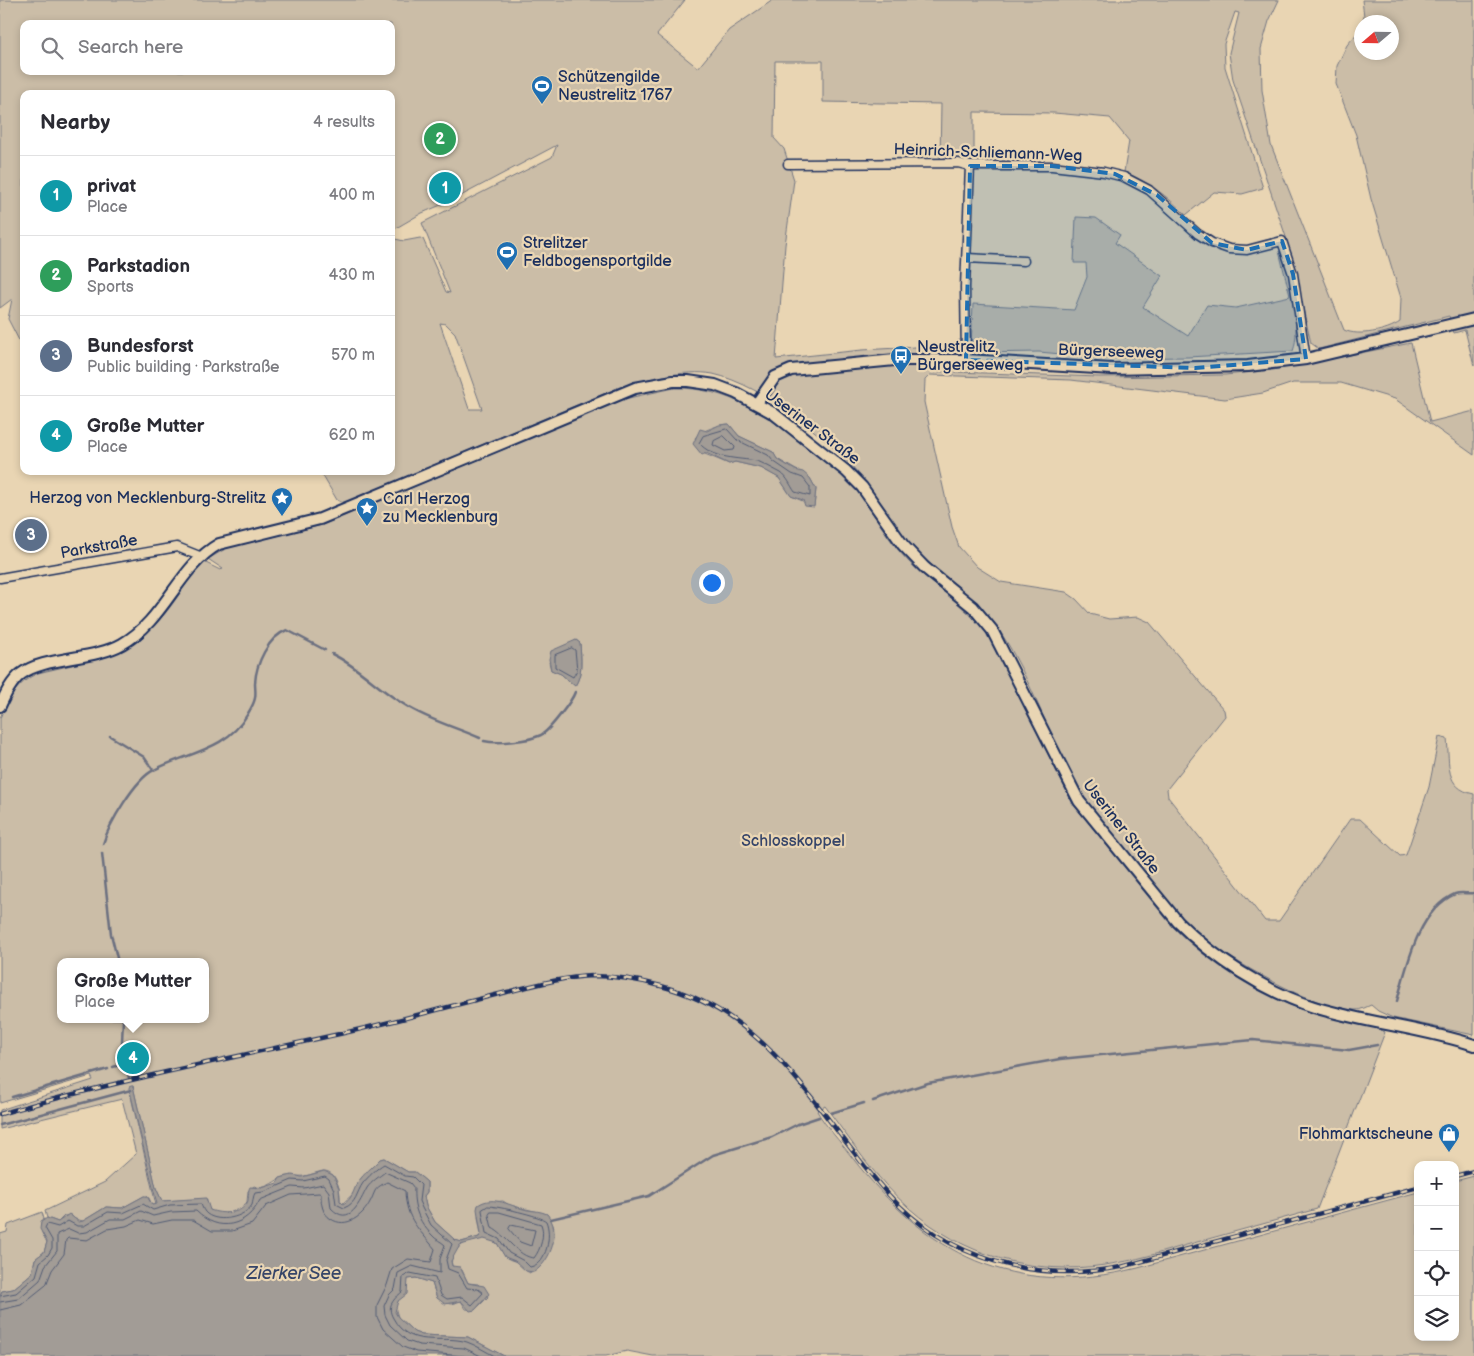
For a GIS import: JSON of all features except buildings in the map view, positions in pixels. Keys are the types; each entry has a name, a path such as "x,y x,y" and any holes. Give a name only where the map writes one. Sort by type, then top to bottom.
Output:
{"main road":[{"name":"Bürgerseeweg","path":"757,403 775,377 791,370 888,360 966,360 1083,367 1168,369 1248,366 1306,359 1474,319"},
{"name":"Useriner Straße","path":"0,706 15,681 28,671 105,652 134,637 160,612 202,557 225,542 320,520 635,388 674,381 701,383 726,389 757,403 788,424 846,471 862,487 894,534 913,557 973,607 985,620 1011,663 1079,801 1193,938 1245,973 1299,1001 1334,1012 1474,1045"}],"street":[{"name":"Heinrich-Schliemann-Weg","path":"788,164 958,163 970,166 1052,166 1114,174 1133,181 1157,195 1198,234 1212,243 1229,248 1247,250 1282,241 1293,274 1306,359"},
{"path":"966,360 970,166"},
{"path":"967,258 1024,261"},
{"name":"Parkstraße","path":"0,578 177,548 202,557"}],"highlighted area":[{"path":"970,166 1052,166 1115,174 1157,195 1212,243 1247,250 1282,241 1293,274 1306,359 1195,368 966,360"}],"green space":[{"path":"0,0 685,0 657,35 698,68 729,30 773,0 1279,0 1269,21 1261,49 1262,90 1271,145 1344,330 1365,333 1388,328 1400,322 1401,298 1371,199 1356,135 1336,84 1337,66 1347,45 1354,37 1354,60 1399,60 1399,15 1364,15 1362,0 1474,0 1474,366 1465,330 1454,333 1449,316 1319,349 1311,343 1287,240 1233,80 1229,53 1239,13 1235,12 1224,44 1225,67 1263,188 1242,194 1214,192 1186,215 1157,190 1142,180 1124,172 1129,141 1110,118 1054,113 974,112 974,160 940,160 941,104 823,102 823,61 775,61 774,138 784,149 794,180 785,245 776,359 862,350 951,345 960,340 960,363 925,363 926,371 1100,377 1225,375 1273,370 1411,343 1430,422 1474,411 1474,455 1395,399 1341,383 1293,383 1263,393 1225,399 1071,380 930,375 925,380 924,402 952,527 959,547 977,567 1001,582 1066,592 1076,599 1090,614 1109,619 1138,617 1149,622 1224,710 1225,716 1167,789 1168,797 1265,921 1279,921 1350,819 1360,819 1400,856 1406,855 1429,787 1439,737 1447,739 1450,774 1453,781 1464,791 1474,794 1474,1035 1393,1018 1378,1011 1371,1005 1356,1010 1339,1008 1319,1002 1273,982 1250,969 1211,944 1198,933 1166,899 1102,822 1083,796 1071,776 1032,690 1010,648 989,616 911,545 865,481 835,449 775,402 733,380 713,374 691,373 666,376 620,387 343,503 337,500 322,475 395,475 395,239 404,241 423,239 446,292 450,293 422,223 552,157 557,145 455,199 422,213 395,229 395,90 20,90 20,342 8,319 12,299 0,308","holes":["440,323 446,324 455,333 482,409 469,409"]},
{"path":"1076,217 1096,218 1120,235 1115,243 1162,276 1143,307 1188,336 1207,305 1236,308 1290,296 1279,251 1288,271 1294,300 1296,329 1293,351 1188,357 1105,358 1039,352 979,353 973,351 971,347 973,304 1074,310 1087,277 1086,263 1074,263"},
{"name":"Schlosskoppel","path":"674,388 694,389 730,398 763,415 809,448 846,479 864,500 909,562 969,614 987,633 1073,804 1173,927 1203,954 1255,989 1312,1013 1360,1023 1385,1032 1317,1209 1148,1256 1105,1265 1078,1268 1026,1264 1001,1259 952,1239 930,1225 897,1197 864,1159 825,1106 817,1111 829,1128 880,1191 910,1220 942,1243 976,1261 1012,1272 1051,1278 1093,1276 1138,1268 1414,1193 1414,1341 1459,1341 1459,1180 1474,1176 1474,1356 653,1356 627,1351 606,1356 504,1356 468,1337 422,1335 414,1332 398,1317 395,1307 406,1287 408,1279 416,1278 432,1283 437,1298 451,1304 461,1301 466,1309 475,1310 488,1297 478,1284 468,1283 462,1270 452,1266 454,1252 459,1247 473,1240 489,1239 497,1244 505,1257 519,1264 530,1273 554,1227 547,1214 509,1205 503,1201 482,1203 478,1217 481,1234 479,1237 461,1242 455,1240 435,1222 426,1206 424,1196 427,1192 427,1182 415,1172 408,1172 384,1158 380,1159 357,1183 354,1193 342,1204 335,1178 332,1174 323,1171 304,1176 284,1177 265,1187 254,1186 248,1191 247,1202 234,1211 224,1214 213,1212 202,1199 162,1201 156,1188 133,1086 129,1088 156,1205 152,1205 149,1198 144,1196 122,1208 106,1207 83,1221 75,1219 71,1215 64,1216 58,1222 47,1218 45,1211 105,1182 136,1154 122,1099 0,1129 0,1110 93,1080 91,1076 0,1103 0,718 10,697 19,686 31,677 38,673 105,655 120,649 149,630 162,617 204,562 220,570 223,569 208,559 227,548 322,525 624,399","holes":["729,424 739,436 773,452 777,459 810,478 816,489 814,506 791,496 779,478 761,468 735,462 729,464 700,452 695,438 710,428","576,640 580,643 580,671 575,686 561,674 551,670 549,662"]},
{"path":"42,1212 44,1219 41,1221 42,1233 47,1242 44,1252 35,1259 32,1273 13,1289 2,1291 0,1295 0,1234 7,1232 8,1225"}],"water":[{"path":"729,424 739,436 773,452 777,459 795,470 803,472 810,478 816,489 814,507 805,506 803,500 791,496 779,478 761,468 735,462 729,464 706,453 702,455 693,444 700,429 707,431 719,425"},
{"path":"576,640 580,643 581,666 575,686 561,674 551,670 549,659 551,651"},
{"name":"Zierker See","path":"133,1086 156,1188 162,1201 206,1198 210,1210 235,1212 247,1203 250,1187 262,1188 277,1183 280,1178 292,1175 302,1177 324,1171 333,1175 339,1188 340,1201 343,1204 351,1197 363,1176 380,1159 384,1158 408,1172 415,1172 427,1182 427,1192 424,1196 426,1206 435,1222 455,1240 462,1242 479,1237 481,1234 477,1209 478,1205 484,1202 503,1202 547,1214 554,1229 554,1237 550,1253 534,1272 526,1271 515,1261 505,1257 497,1243 484,1239 460,1245 451,1261 452,1266 460,1267 468,1283 484,1286 489,1294 475,1310 470,1311 461,1301 445,1304 437,1298 432,1283 416,1278 408,1279 407,1294 398,1301 395,1312 414,1332 422,1335 468,1337 504,1356 0,1356 0,1295 2,1291 13,1289 32,1273 35,1259 44,1252 47,1242 40,1229 41,1222 47,1218 58,1222 69,1214 79,1222 83,1221 106,1207 122,1208 144,1196 147,1196 152,1205 157,1204 129,1087"}],"waterway":[{"path":"103,844 111,825 131,792 147,775 166,764 217,743 239,727 254,702 258,668 264,652 274,639 287,630 325,650"},
{"path":"332,654 351,665 386,693 414,710 480,738"},
{"path":"484,741 512,741 541,735 560,715 575,692"},
{"path":"110,736 144,757 153,770"},
{"path":"102,853 111,934 117,958"},
{"path":"1397,1001 1416,940 1432,913 1442,902 1455,894 1474,893"},
{"path":"123,1023 122,1042 126,1066"},
{"path":"873,1101 928,1083 1060,1059 1253,1040 1349,1050 1377,1045"},
{"path":"113,1067 144,1058"},
{"path":"12,1097 108,1069"},
{"path":"127,1071 129,1078"},
{"path":"0,1125 131,1090"},
{"path":"831,1113 864,1103"},
{"path":"551,1219 649,1196 713,1155 772,1137 798,1124 819,1117"}],"railway":[{"path":"0,1114 130,1080 368,1027 539,984 571,978 601,976 661,986 700,1000 733,1019 763,1043 789,1071 887,1193 911,1216 937,1235 965,1250 994,1261 1025,1268 1057,1272 1121,1267 1414,1188"},
{"path":"1459,1175 1474,1171"}],"place":[{"name":"Schützengilde Neustrelitz 1767","path":"542,105"},
{"name":"Parkstadion","path":"440,139"},
{"name":"privat","path":"445,188"},
{"name":"Strelitzer Feldbogensportgilde","path":"507,271"},
{"name":"Neustrelitz, Bürgerseeweg","path":"901,375"},
{"name":"Herzog von Mecklenburg-Strelitz","path":"282,517"},
{"name":"Carl Herzog zu Mecklenburg","path":"367,527"},
{"name":"Bundesforst","path":"31,535"},
{"name":"Große Mutter","path":"133,1058"},
{"name":"Flohmarktscheune","path":"1449,1153"}]}
